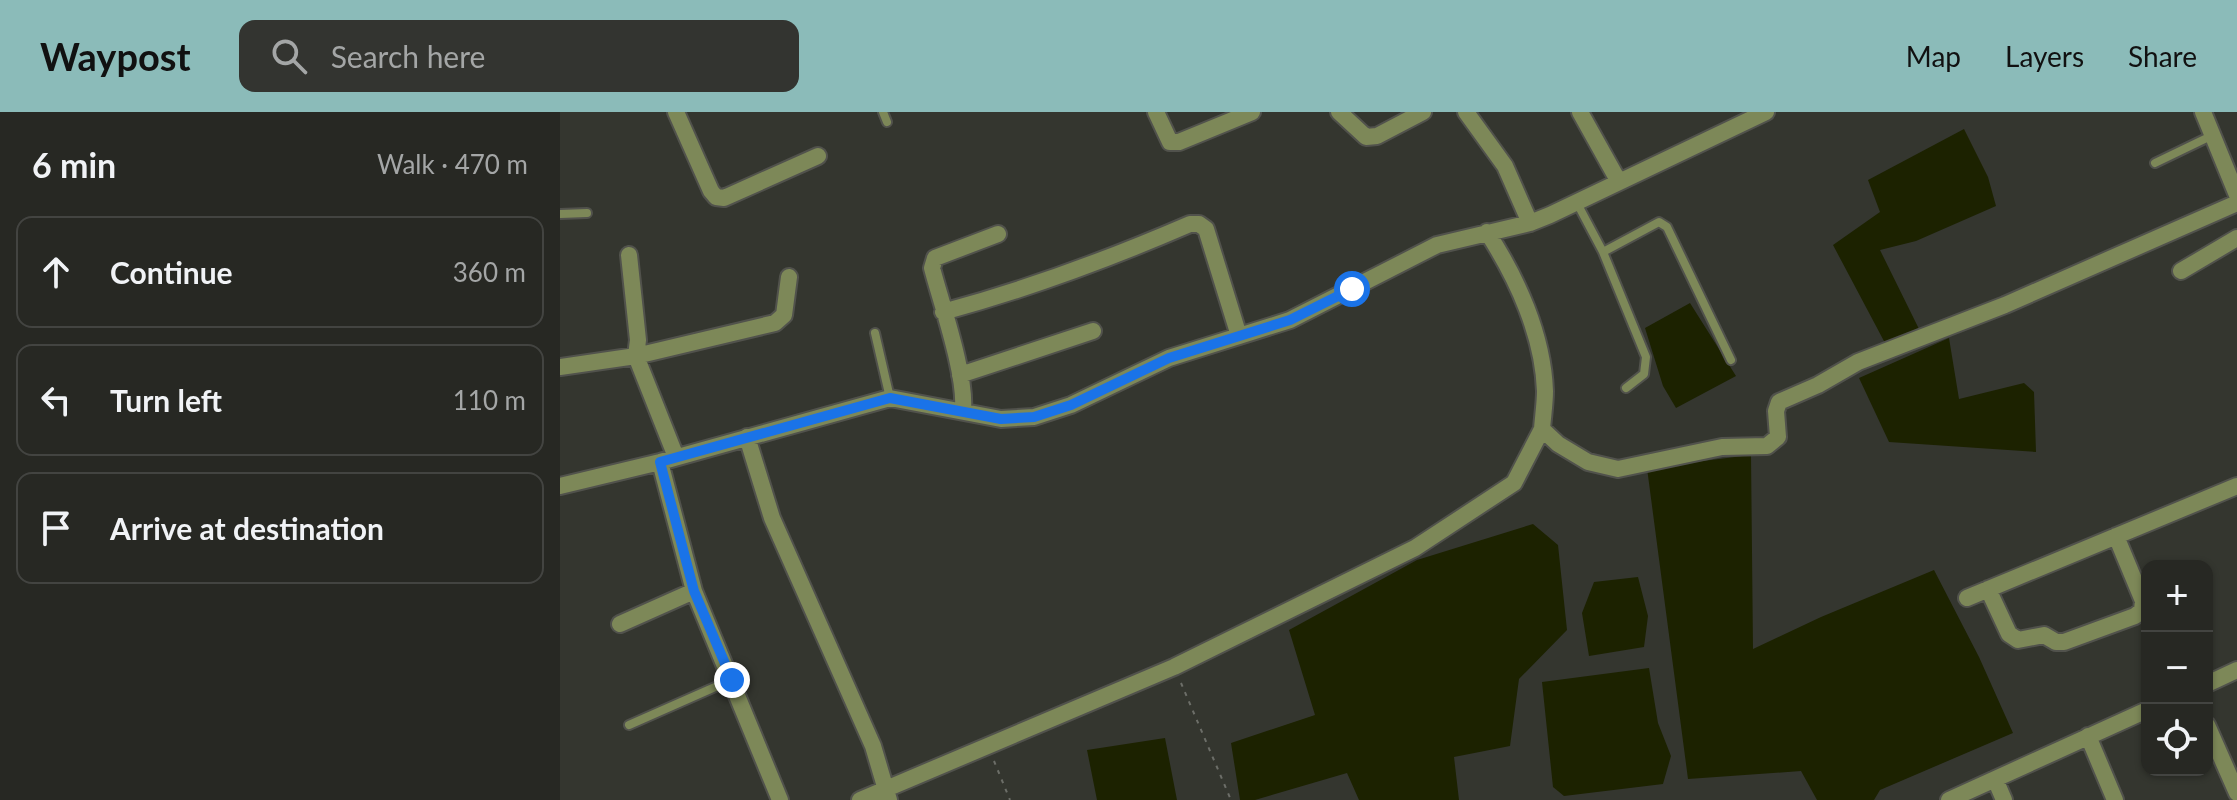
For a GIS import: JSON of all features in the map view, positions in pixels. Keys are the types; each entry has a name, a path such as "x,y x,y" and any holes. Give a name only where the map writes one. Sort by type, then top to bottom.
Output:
{"street":[{"path":"676,112 716,197 724,198 818,156"},
{"path":"1156,112 1170,142 1179,142 1252,112"},
{"path":"1339,112 1366,137 1377,136 1423,112"},
{"path":"1466,112 1505,166 1530,223"},
{"path":"1580,112 1619,182"},
{"path":"560,486 890,398 1001,419 1034,417 1071,405 1169,358 1290,320 1437,245 1530,223 1766,112"},
{"path":"2203,112 2237,195"},
{"path":"1542,429 1558,444 1588,462 1618,469 1722,447 1767,446 1778,437 1776,411 1779,402 1818,385 1858,362 2005,305 2237,203"},
{"path":"943,312 1012,294 1190,224 1199,224 1206,229 1239,336"},
{"path":"860,800 887,795 988,747 1174,667 1415,548 1514,483 1542,429 1545,392 1542,364 1528,312 1503,257 1487,232"},
{"path":"963,410 960,375 932,268 935,258 998,234"},
{"path":"2181,271 2237,238"},
{"path":"629,255 638,340 636,356 668,459 694,591 780,800"},
{"path":"560,367 636,356 775,323 784,315 789,277"},
{"path":"960,375 1093,331"},
{"path":"747,437 772,518 873,746 887,795"},
{"path":"1967,598 2237,486"},
{"path":"1988,589 2009,634 2018,640 2044,635 2056,642 2064,642 2135,616 2142,610 2143,601 2116,536"},
{"path":"620,624 694,591"},
{"path":"2213,681 2237,670"},
{"path":"1949,800 2141,713"},
{"path":"2088,736 2115,800"},
{"path":"2213,739 2237,793"},
{"path":"1995,779 2004,800"}],"lane":[{"path":"883,112 887,122"},
{"path":"2155,163 2211,136"},
{"path":"1577,202 1603,252 1646,357 1644,374 1626,388"},
{"path":"560,214 587,213"},
{"path":"1603,252 1659,222 1667,227 1731,360"},
{"path":"875,333 890,398"},
{"path":"629,725 732,680"}],"path":[{"path":"1174,667 1231,800"},
{"path":"988,747 1010,800"}],"shaded area":[{"path":"1964,129 1988,177 1996,206 1916,241 1880,250 1919,329 1885,343 1833,245 1880,212 1868,180"},
{"path":"1690,303 1736,376 1676,408 1663,386 1645,328"},
{"path":"1949,338 1959,399 2024,383 2034,392 2036,452 1889,442 1859,378"},
{"path":"1751,455 1753,649 1934,570 1979,657 2013,733 1880,790 1874,800 1817,800 1801,771 1688,779 1647,468"},
{"path":"1533,524 1558,545 1567,630 1519,679 1510,746 1454,757 1459,800 1359,800 1347,773 1255,800 1240,800 1231,743 1315,715 1289,630 1417,560"},
{"path":"1638,577 1648,616 1644,647 1589,656 1582,613 1594,582"},
{"path":"1649,668 1658,723 1671,756 1663,784 1564,796 1553,787 1542,682"},
{"path":"1165,738 1177,800 1097,800 1087,750"}],"route":[{"path":"732,680 694,591 660,462 890,398 1001,419 1034,417 1071,405 1169,358 1290,320 1352,289"}]}
